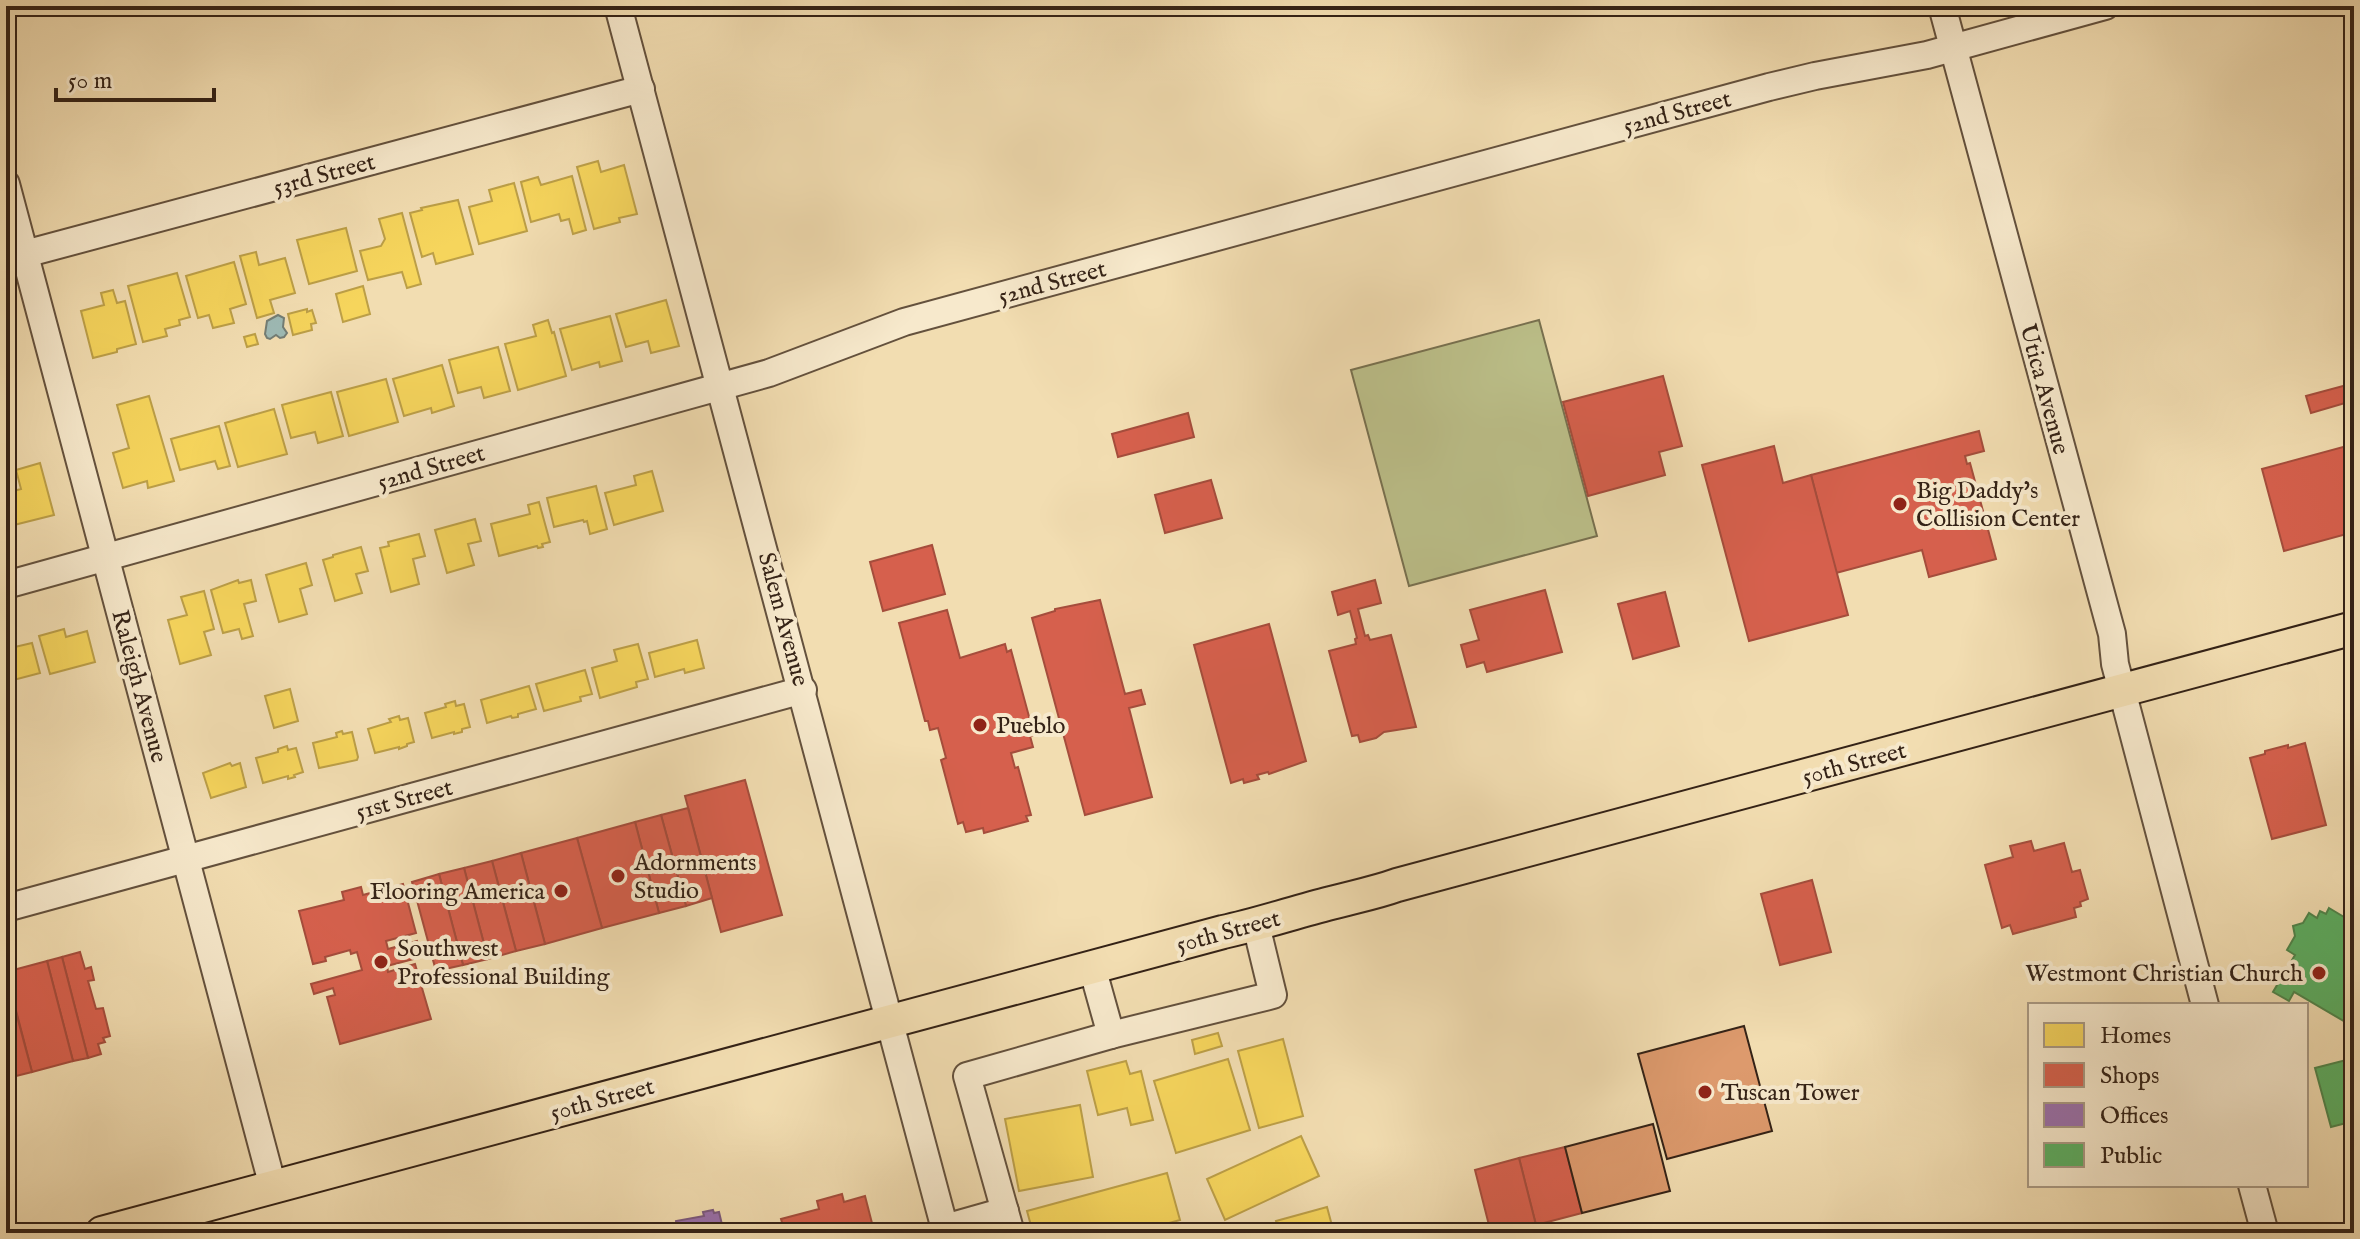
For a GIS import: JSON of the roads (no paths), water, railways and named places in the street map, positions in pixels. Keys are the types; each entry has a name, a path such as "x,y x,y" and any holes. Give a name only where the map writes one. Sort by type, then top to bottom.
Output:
{"main road":[{"name":"50th Street","path":"102,1233 2354,628"}],"street":[{"name":"Salem Avenue","path":"618,6 946,1231"},
{"name":"Utica Avenue","path":"1942,6 2112,634 2115,664 2204,1003"},
{"name":"52nd Street","path":"6,585 769,373 910,320 1769,87 1927,55 2105,6"},
{"name":"53rd Street","path":"15,256 641,89"},
{"name":"Raleigh Avenue","path":"6,184 15,256 106,558 273,1187"},
{"name":"51st Street","path":"6,908 803,690"},
{"path":"946,1231 1008,1222 967,1076 1111,1035 1273,995 1256,925"},
{"path":"1092,967 1111,1035"},
{"path":"2253,1187 2265,1233"}],"water":[{"path":"278,315 284,318 283,327 287,333 280,338 276,335 267,338 267,321"}],"place":[{"name":"Big Daddy's Collision Center","path":"1900,504"},
{"name":"Pueblo","path":"980,725"},
{"name":"Adornments Studio","path":"618,876"},
{"name":"Flooring America","path":"561,891"},
{"name":"Southwest Professional Building","path":"381,962"},
{"name":"Westmont Christian Church","path":"2319,973"},
{"name":"Tuscan Tower","path":"1705,1092"}]}
